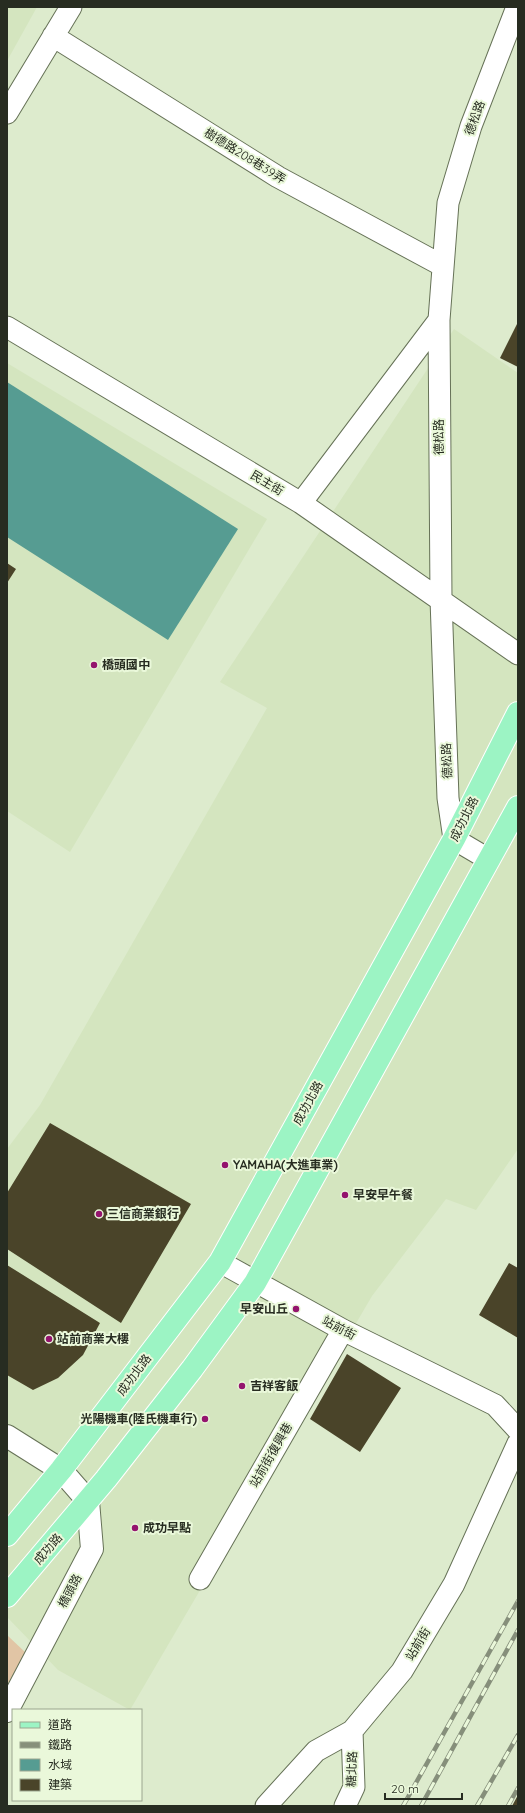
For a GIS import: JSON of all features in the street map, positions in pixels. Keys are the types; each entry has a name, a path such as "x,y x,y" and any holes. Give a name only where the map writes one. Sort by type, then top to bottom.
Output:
{"main road":[{"name":"成功北路","path":"61,1470 220,1262 454,839 518,713"},
{"path":"88,1501 192,1370 255,1283 518,807"},
{"path":"7,1535 61,1470"},
{"name":"成功路","path":"7,1596 88,1501"}],"street":[{"path":"7,113 71,7"},
{"name":"德松路","path":"454,839 448,798 441,599 438,320 448,203 471,126 514,10"},
{"name":"樹德路208巷39弄","path":"53,36 278,177 443,266"},
{"path":"301,504 438,320"},
{"name":"民主街","path":"7,327 301,504 441,599 518,654"},
{"path":"454,839 488,859"},
{"name":"站前街","path":"220,1262 255,1283 343,1330 495,1405 518,1430"},
{"name":"站前街復興巷","path":"200,1579 343,1330"},
{"path":"7,1436 61,1470 88,1501"},
{"name":"站前街","path":"266,1806 316,1751 352,1731 402,1671 454,1584 518,1443"},
{"name":"橋頭路","path":"7,1712 92,1549 88,1501"},
{"name":"糖北路","path":"345,1806 354,1788 352,1731"}],"shaded area":[{"path":"7,7 37,7 7,61"},
{"path":"454,329 518,373 518,1149 476,1210 446,1199 372,1296 131,1709 128,1709 58,1670 7,1617 7,1149 40,1105 267,708 220,682"},
{"name":"橋頭國中","path":"7,363 267,519 70,852 7,811"},
{"path":"7,1635 26,1653 7,1685"}],"water":[{"path":"7,382 238,529 168,640 7,537"}],"building":[{"path":"518,322 518,367 500,358"},
{"path":"7,563 16,569 7,583"},
{"path":"50,1123 191,1204 121,1323 7,1249 7,1193"},
{"path":"509,1263 518,1268 518,1338 479,1315"},
{"name":"站前商業大樓","path":"7,1265 100,1323 83,1355 58,1378 33,1390 7,1375"},
{"path":"347,1354 401,1388 360,1452 310,1419"},
{"path":"518,1795 518,1806 512,1806"}],"railway":[{"path":"403,1806 518,1601"},
{"path":"421,1806 518,1630"},
{"path":"477,1806 518,1735"},
{"path":"508,1806 518,1788"}],"place":[{"name":"橋頭國中","path":"94,665"},
{"name":"YAMAHA(大進車業)","path":"225,1165"},
{"name":"早安早午餐","path":"345,1195"},
{"name":"三信商業銀行","path":"99,1214"},
{"name":"早安山丘","path":"296,1309"},
{"name":"站前商業大樓","path":"49,1339"},
{"name":"吉祥客飯","path":"242,1386"},
{"name":"光陽機車(陸氏機車行)","path":"205,1419"},
{"name":"成功早點","path":"135,1528"}]}
